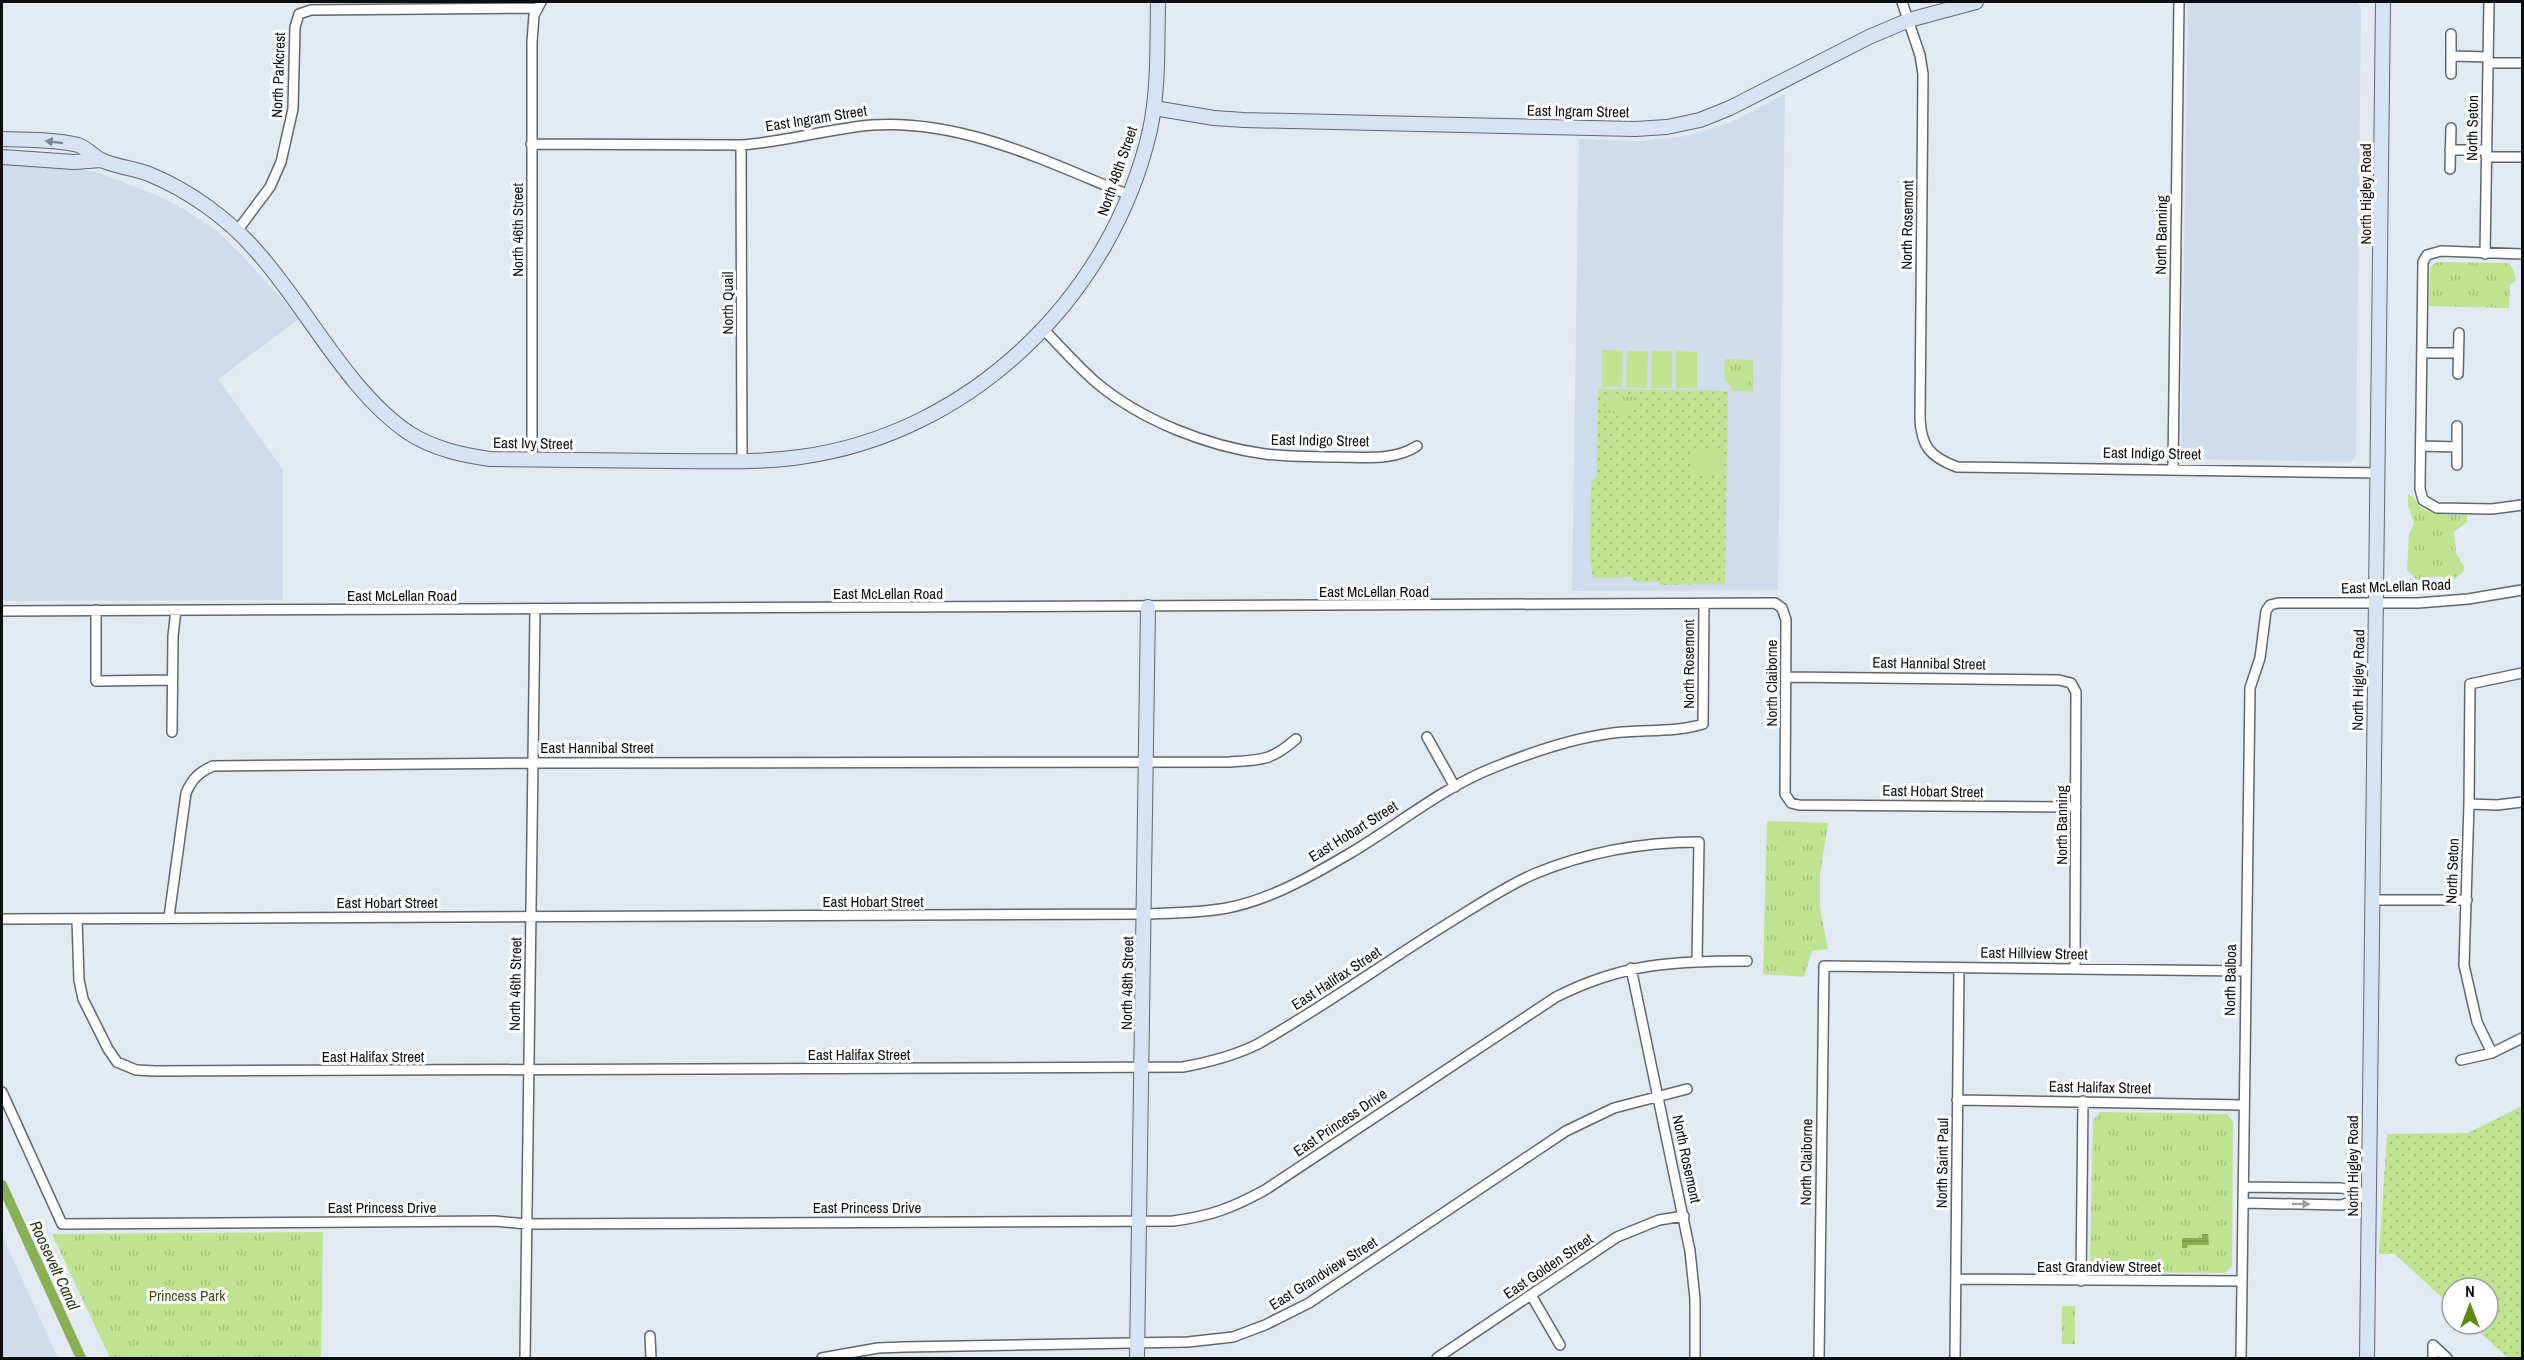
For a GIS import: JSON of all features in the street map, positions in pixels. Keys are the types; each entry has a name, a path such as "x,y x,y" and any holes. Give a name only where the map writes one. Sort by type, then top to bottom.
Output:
{"street":[{"name":"North 48th Street","path":"1043,329 1086,277 1113,232 1129,195 1145,149 1154,108 1158,2"},
{"name":"North Rosemont","path":"1902,2 1923,74 1920,418 1921,435 1929,451"},
{"name":"East Ingram Street","path":"1154,108 1214,118 1264,121 1635,129 1667,127 1700,120 1730,108 1869,37 1909,20 1976,2"},
{"name":"North Banning","path":"2173,468 2180,2"},
{"name":"North Higley Road","path":"2367,1359 2383,2"},
{"name":"North Seton","path":"2485,254 2489,2"},
{"name":"North Parkcrest","path":"237,231 270,187 281,162 292,117 295,27 299,14 311,10 539,5"},
{"name":"North 46th Street","path":"532,460 532,42 534,15 539,5"},
{"path":"2451,34 2451,75"},
{"path":"2451,56 2523,63"},
{"name":"East Ingram Street","path":"531,144 741,145 773,143 873,125 924,126 965,133 1004,145 1129,195"},
{"path":"2450,169 2451,128"},
{"name":"East Ivy Street","path":"2,139 49,141 81,146 102,160 149,174 200,202 237,231 258,252 364,392 387,415 410,433 439,447 463,455 490,459 532,460 742,461 800,457 867,442 894,433 954,403 1002,369 1043,329"},
{"name":"North Quail","path":"741,145 742,461"},
{"path":"2450,150 2523,157"},
{"name":"East Ivy Street","path":"2,158 74,162 102,160"},
{"path":"2523,254 2441,251 2427,255 2423,262 2420,489 2423,500 2437,508 2492,508 2523,505"},
{"name":"East Indigo Street","path":"1043,329 1097,383 1125,404 1190,434 1226,446 1264,454 1324,457 1390,457 1405,454 1417,446"},
{"path":"2458,374 2459,333"},
{"path":"2422,353 2458,353"},
{"path":"2457,426 2457,465"},
{"path":"2421,446 2457,447"},
{"name":"East Indigo Street","path":"1929,451 1940,461 1957,466 2379,473"},
{"name":"East McLellan Road","path":"2270,605 2468,599 2523,590"},
{"name":"East McLellan Road","path":"2,611 1775,603"},
{"name":"North Claiborne","path":"1775,603 1782,608 1786,620 1785,794 1791,803"},
{"name":"North Rosemont","path":"1703,724 1704,604"},
{"name":"North Balboa","path":"2241,1359 2244,971 2250,688 2260,658 2266,611 2270,605"},
{"name":"North 48th Street","path":"1137,1352 1148,607"},
{"path":"96,610 96,681 172,680"},
{"path":"172,732 173,636 176,610"},
{"name":"North 46th Street","path":"525,1359 536,610"},
{"name":"North Seton","path":"2492,1053 2477,1022 2464,965 2470,684 2523,673"},
{"name":"East Hannibal Street","path":"1786,677 2059,680 2072,683"},
{"name":"North Banning","path":"2072,683 2076,692 2075,969"},
{"name":"East Hobart Street","path":"2,919 1145,914 1228,908 1282,889 1348,855 1425,803 1493,768 1575,740 1611,733 1688,728 1703,724"},
{"path":"1427,737 1455,787"},
{"name":"East Hannibal Street","path":"169,917 186,793 191,781 202,771 213,766 534,762 1260,760 1279,754 1296,739"},
{"path":"2469,804 2497,805 2523,802"},
{"name":"East Hobart Street","path":"1791,803 1799,805 2076,807"},
{"name":"East Halifax Street","path":"77,919 79,980 83,999 108,1050 117,1062 136,1070 528,1071 1183,1067 1212,1062 1248,1049 1287,1027 1484,901 1533,875 1583,857 1614,849 1673,842 1699,842 1697,961"},
{"path":"2371,900 2467,900"},
{"name":"East Princess Drive","path":"2,1092 62,1224 495,1221 526,1224 1173,1221 1228,1210 1265,1190 1556,997 1602,976 1661,963 1747,962"},
{"name":"North Claiborne","path":"1819,1359 1824,966"},
{"name":"East Hillview Street","path":"1824,966 2244,971"},
{"name":"North Rosemont","path":"1630,968 1684,1216 1694,1282 1695,1359"},
{"name":"North Saint Paul","path":"1955,1359 1959,968"},
{"path":"2461,1060 2492,1053 2523,1038"},
{"name":"East Grandview Street","path":"822,1359 878,1348 904,1347 1137,1352 1188,1342 1233,1337 1293,1313 1566,1131 1614,1108 1687,1089"},
{"name":"East Halifax Street","path":"1957,1100 2243,1105"},
{"path":"2081,1281 2083,1101"},
{"path":"2243,1187 2341,1188 2369,1194"},
{"path":"2242,1203 2342,1205 2369,1194"},
{"name":"East Golden Street","path":"1437,1359 1617,1238 1659,1220 1684,1216"},
{"name":"East Grandview Street","path":"1956,1279 2242,1281"},
{"path":"1531,1294 1560,1345"},
{"path":"650,1336 651,1359"},
{"path":"2433,1359 2433,1345 2447,1359"}],"shaded area":[{"path":"2188,2 2355,2 2361,7 2356,451 2355,458 2350,462 2190,459 2184,457 2181,450"},
{"path":"1785,94 1778,590 1572,591 1579,139 1642,141 1687,136 1729,123"},
{"path":"2,164 69,167 99,173 156,195 184,209 216,230 242,255 299,319 218,379 283,470 283,600 2,601"},
{"path":"2202,1234 2208,1234 2209,1245 2188,1245 2187,1248 2182,1248 2182,1238 2202,1238"},
{"path":"2,1235 58,1358 2,1358"}],"green space":[{"path":"2436,262 2508,263 2513,269 2516,280 2510,285 2509,308 2429,306 2430,268"},
{"path":"1602,350 1623,351 1622,387 1602,387"},
{"path":"1627,351 1648,351 1647,388 1626,387"},
{"path":"1652,351 1672,351 1672,388 1651,388"},
{"path":"1676,351 1697,352 1697,388 1676,388"},
{"path":"1725,359 1753,360 1753,391 1732,391 1732,387 1724,379"},
{"path":"1598,389 1728,391 1725,584 1661,585 1658,582 1636,582 1630,577 1593,578 1590,558 1591,482 1597,476"},
{"path":"1606,396 1634,397 1633,414 1605,413"},
{"path":"1690,451 1705,452 1705,473 1690,473"},
{"path":"1706,452 1722,452 1721,473 1706,473"},
{"path":"2408,494 2429,512 2467,515 2467,522 2454,532 2456,553 2464,567 2463,572 2454,579 2433,577 2421,583 2407,570 2409,535 2414,523 2408,505"},
{"path":"1767,821 1828,823 1820,875 1820,908 1828,949 1812,951 1804,977 1763,974"},
{"path":"2522,1106 2522,1358 2508,1358 2484,1336 2500,1336 2500,1276 2440,1276 2440,1296 2395,1254 2379,1254 2387,1134 2468,1133"},
{"path":"2100,1112 2227,1114 2233,1122 2232,1266 2225,1273 2097,1272 2090,1264 2093,1120"},
{"name":"Princess Park","path":"323,1232 321,1358 110,1358 52,1234"},
{"path":"2062,1306 2075,1306 2075,1344 2062,1344"}],"waterway":[{"name":"Roosevelt Canal","path":"2,1185 81,1358"}]}
